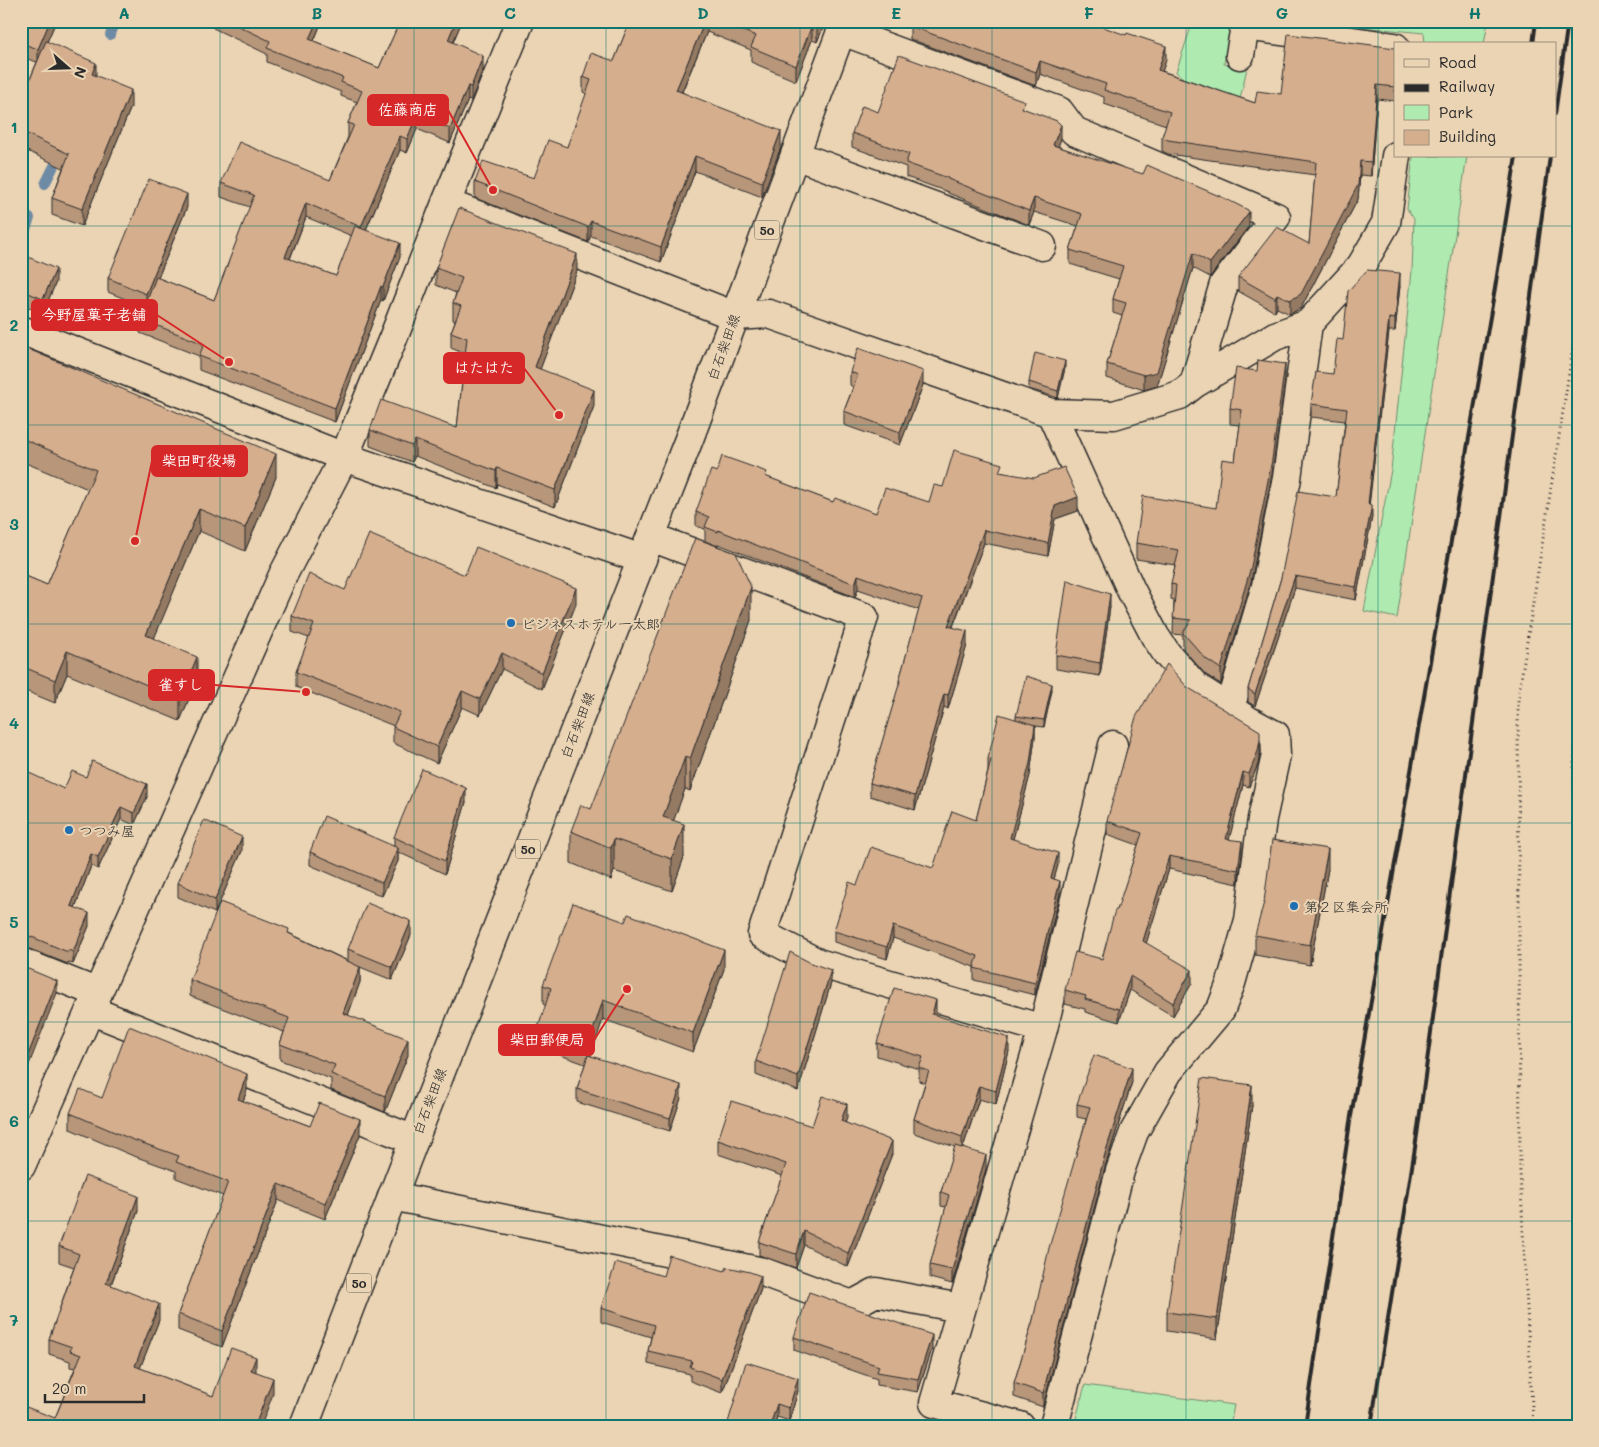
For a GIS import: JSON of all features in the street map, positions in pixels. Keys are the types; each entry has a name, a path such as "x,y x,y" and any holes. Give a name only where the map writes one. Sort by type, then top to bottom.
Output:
{"street":[{"path":"21,1166 283,575 344,457 520,21"},
{"path":"843,26 1059,111 1074,131 1276,218 1224,284 1194,384"},
{"name":"白石柴田線","path":"304,1426 392,1196 647,548 843,26"},
{"path":"1240,55 1245,26 1394,48"},
{"path":"795,155 1042,246"},
{"path":"446,203 735,316 769,314 1051,413 1114,415 1180,395 1194,384 1275,336 1308,324 1361,266 1386,222 1396,158"},
{"path":"1230,708 1266,586 1287,478 1308,324"},
{"path":"21,330 344,457 647,548 864,617 762,934 818,963 1043,1029"},
{"path":"1051,413 1131,590 1155,636 1167,654 1196,686 1276,735 1276,755 1262,819 1249,920 1231,983 1221,1009 1168,1072 1134,1132 1120,1171 1054,1426"},
{"path":"1020,1426 934,1403 960,1308 1043,1029 1113,744"},
{"path":"21,962 94,1002 414,1140"},
{"path":"392,1196 763,1272 852,1304 876,1292 960,1308"}],"path":[{"path":"1533,1426 1520,1171 1518,699 1578,315"},
{"path":"1578,728 1574,749 1575,819 1578,850"}],"green space":[{"path":"1193,21 1231,21 1224,64 1247,68 1236,117 1202,95 1176,72"},
{"path":"1318,21 1488,21 1484,42 1425,42 1424,33"},
{"path":"1413,158 1467,158 1397,618 1364,611 1391,470 1412,271 1414,219 1407,209"},
{"path":"1085,1385 1234,1405 1230,1426 1074,1426"}],"building":[{"path":"21,21 50,21 38,49 21,43"},
{"path":"228,21 317,21 309,39 379,68 400,21 456,21 448,40 483,56 471,87 468,86 450,129 417,115 407,139 400,136 361,227 306,203 285,257 336,276 355,226 400,243 383,287 381,286 335,408 199,356 204,344 140,319 156,277 214,300 254,195 221,183 239,142 330,180 354,125 348,123 362,91 341,82 343,78 267,48 270,41"},
{"path":"630,21 705,21 676,90 781,131 762,182 695,156 661,247 591,221 588,227 475,182 483,161 534,178 548,140 567,147 591,80 583,77 591,53 614,61"},
{"path":"718,21 819,21 817,27 812,25 796,66 751,47 756,36"},
{"path":"911,21 1086,21 1166,46 1158,70 1255,103 1257,91 1281,94 1288,34 1394,48 1394,87 1377,85 1371,162 1360,161 1358,185 1301,294 1290,300 1277,294 1275,298 1238,277 1277,227 1309,244 1316,162 1168,140 1162,137 1170,112 1104,90 1106,84 1040,61 1036,72 910,26"},
{"path":"46,41 96,63 92,74 131,90 82,209 52,198 69,154 21,131 21,101"},
{"path":"899,55 1025,101 1022,108 1057,121 1061,125 1053,145 1143,174 1147,165 1248,210 1249,212 1210,263 1193,253 1157,372 1144,375 1107,364 1126,303 1113,299 1123,266 1070,250 1082,214 1034,198 1029,211 906,163 909,154 852,133 862,106 878,112"},
{"path":"149,179 187,194 146,294 108,278"},
{"path":"459,208 577,254 535,367 594,390 555,490 497,468 496,471 415,440 412,446 370,430 381,400 457,428 467,338 451,332 461,306 453,303 462,278 436,268"},
{"path":"21,254 56,269 43,299 21,290"},
{"path":"1367,270 1400,273 1395,319 1389,318 1368,504 1372,505 1356,587 1295,576 1255,694 1248,689 1281,578 1298,491 1336,497 1347,409 1311,404 1316,372 1333,374 1337,339 1343,340 1348,291"},
{"path":"21,346 276,454 245,528 199,509 146,635 197,657 180,699 67,651 55,680 21,666 21,574 47,585 96,470 21,438"},
{"path":"858,348 923,371 900,432 844,411 858,375 850,372"},
{"path":"1035,353 1065,361 1058,391 1029,382"},
{"path":"1258,360 1285,364 1272,460 1251,567 1221,669 1206,659 1183,633 1191,620 1173,618 1176,585 1171,584 1179,550 1136,543 1143,496 1216,508 1222,459 1235,461 1242,410 1230,408 1236,368 1257,371"},
{"path":"954,450 1002,464 999,472 1034,478 1064,467 1078,497 1055,506 1048,543 984,530 948,626 967,631 948,695 944,694 915,796 870,783 922,598 858,575 855,584 718,530 718,532 705,527 709,517 696,512 711,470 717,472 722,456 767,472 765,476 833,502 835,498 876,513 885,488 929,502 934,485 943,487"},
{"path":"369,534 465,575 476,547 576,588 542,673 502,653 480,699 462,691 437,747 393,727 400,712 296,672 314,624 292,616 309,574 345,590"},
{"path":"695,538 736,553 751,587 690,759 685,757 663,817 684,824 672,859 614,839 611,848 571,831 581,805 591,809"},
{"path":"1067,580 1110,594 1100,663 1056,655"},
{"path":"1167,664 1187,687 1260,731 1260,740 1249,774 1243,772 1226,839 1242,841 1238,870 1169,856 1143,941 1192,970 1173,1003 1130,976 1119,1009 1085,999 1086,996 1065,990 1075,952 1102,959 1115,910 1117,910 1142,833 1107,821 1136,717"},
{"path":"1026,676 1052,684 1044,720 1016,716"},
{"path":"999,714 1035,725 1030,763 1010,838 1058,853 1051,878 1060,881 1035,983 974,968 978,956 893,926 887,947 834,931 849,882 857,885 871,847 933,868 952,811 976,820 991,760 988,759"},
{"path":"92,761 147,784 134,813 121,807 98,857 91,854 71,906 89,913 73,952 68,950 68,952 21,934 25,925 21,923 21,781 25,771 64,789 72,771 86,777"},
{"path":"422,769 466,788 445,861 394,837"},
{"path":"324,816 398,848 382,883 310,852"},
{"path":"204,820 242,837 215,900 178,883"},
{"path":"1272,840 1328,849 1310,945 1255,935 1264,902"},
{"path":"220,902 289,929 288,933 360,967 343,1013 408,1039 385,1096 331,1074 335,1065 280,1044 289,1018 190,980"},
{"path":"367,903 411,921 392,967 348,949"},
{"path":"573,903 625,922 628,914 724,950 693,1033 603,1000 588,1046 538,1028 551,988 543,985"},
{"path":"790,952 811,963 831,970 798,1077 756,1061"},
{"path":"21,966 57,981 21,1073"},
{"path":"894,988 936,1000 932,1014 1009,1038 996,1091 979,1086 962,1137 914,1119 929,1071 919,1068 923,1057 877,1043"},
{"path":"129,1026 247,1074 238,1099 310,1126 319,1103 360,1119 325,1203 278,1184 222,1331 178,1314 228,1182 176,1162 179,1156 131,1139 70,1113 80,1089 102,1098"},
{"path":"588,1055 681,1085 670,1118 577,1089"},
{"path":"1094,1055 1132,1068 1105,1154 1043,1393 1014,1383 1033,1320 1049,1248 1090,1107 1077,1104"},
{"path":"1202,1078 1252,1085 1217,1319 1167,1312"},
{"path":"822,1096 847,1104 841,1121 892,1141 848,1253 804,1231 796,1254 759,1242 786,1164 718,1140 731,1101 812,1126"},
{"path":"955,1146 986,1155 952,1270 930,1265 949,1195 941,1192"},
{"path":"85,1176 138,1196 106,1283 159,1304 135,1366 213,1396 231,1348 256,1357 251,1370 273,1378 255,1426 21,1426 21,1405 55,1418 81,1355 70,1351 72,1347 49,1339 79,1254 59,1246"},
{"path":"669,1255 725,1271 727,1267 761,1276 722,1379 690,1367 692,1361 648,1351 654,1325 601,1308 616,1262 663,1276"},
{"path":"809,1292 932,1335 918,1379 877,1372 879,1366 794,1337"},
{"path":"746,1362 798,1378 789,1408 777,1404 770,1426 727,1426"}],"waterway":[{"path":"110,35 116,21"},
{"path":"45,184 60,154"},
{"path":"21,243 30,218"}],"railway":[{"path":"1533,42 1536,21"},
{"path":"1556,107 1568,21"},
{"path":"1305,1426 1350,1122 1495,288 1516,158"},
{"path":"1371,1426 1417,1135 1550,158"}],"place":[{"name":"佐藤商店","path":"493,190"},
{"name":"今野屋菓子老舗","path":"229,362"},
{"name":"はたはた","path":"559,415"},
{"name":"柴田町役場","path":"135,541"},
{"name":"ビジネスホテル一太郎","path":"511,623"},
{"name":"雀すし","path":"306,692"},
{"name":"つつみ屋","path":"69,830"},
{"name":"第２区集会所","path":"1294,906"},
{"name":"柴田郵便局","path":"627,989"}]}
